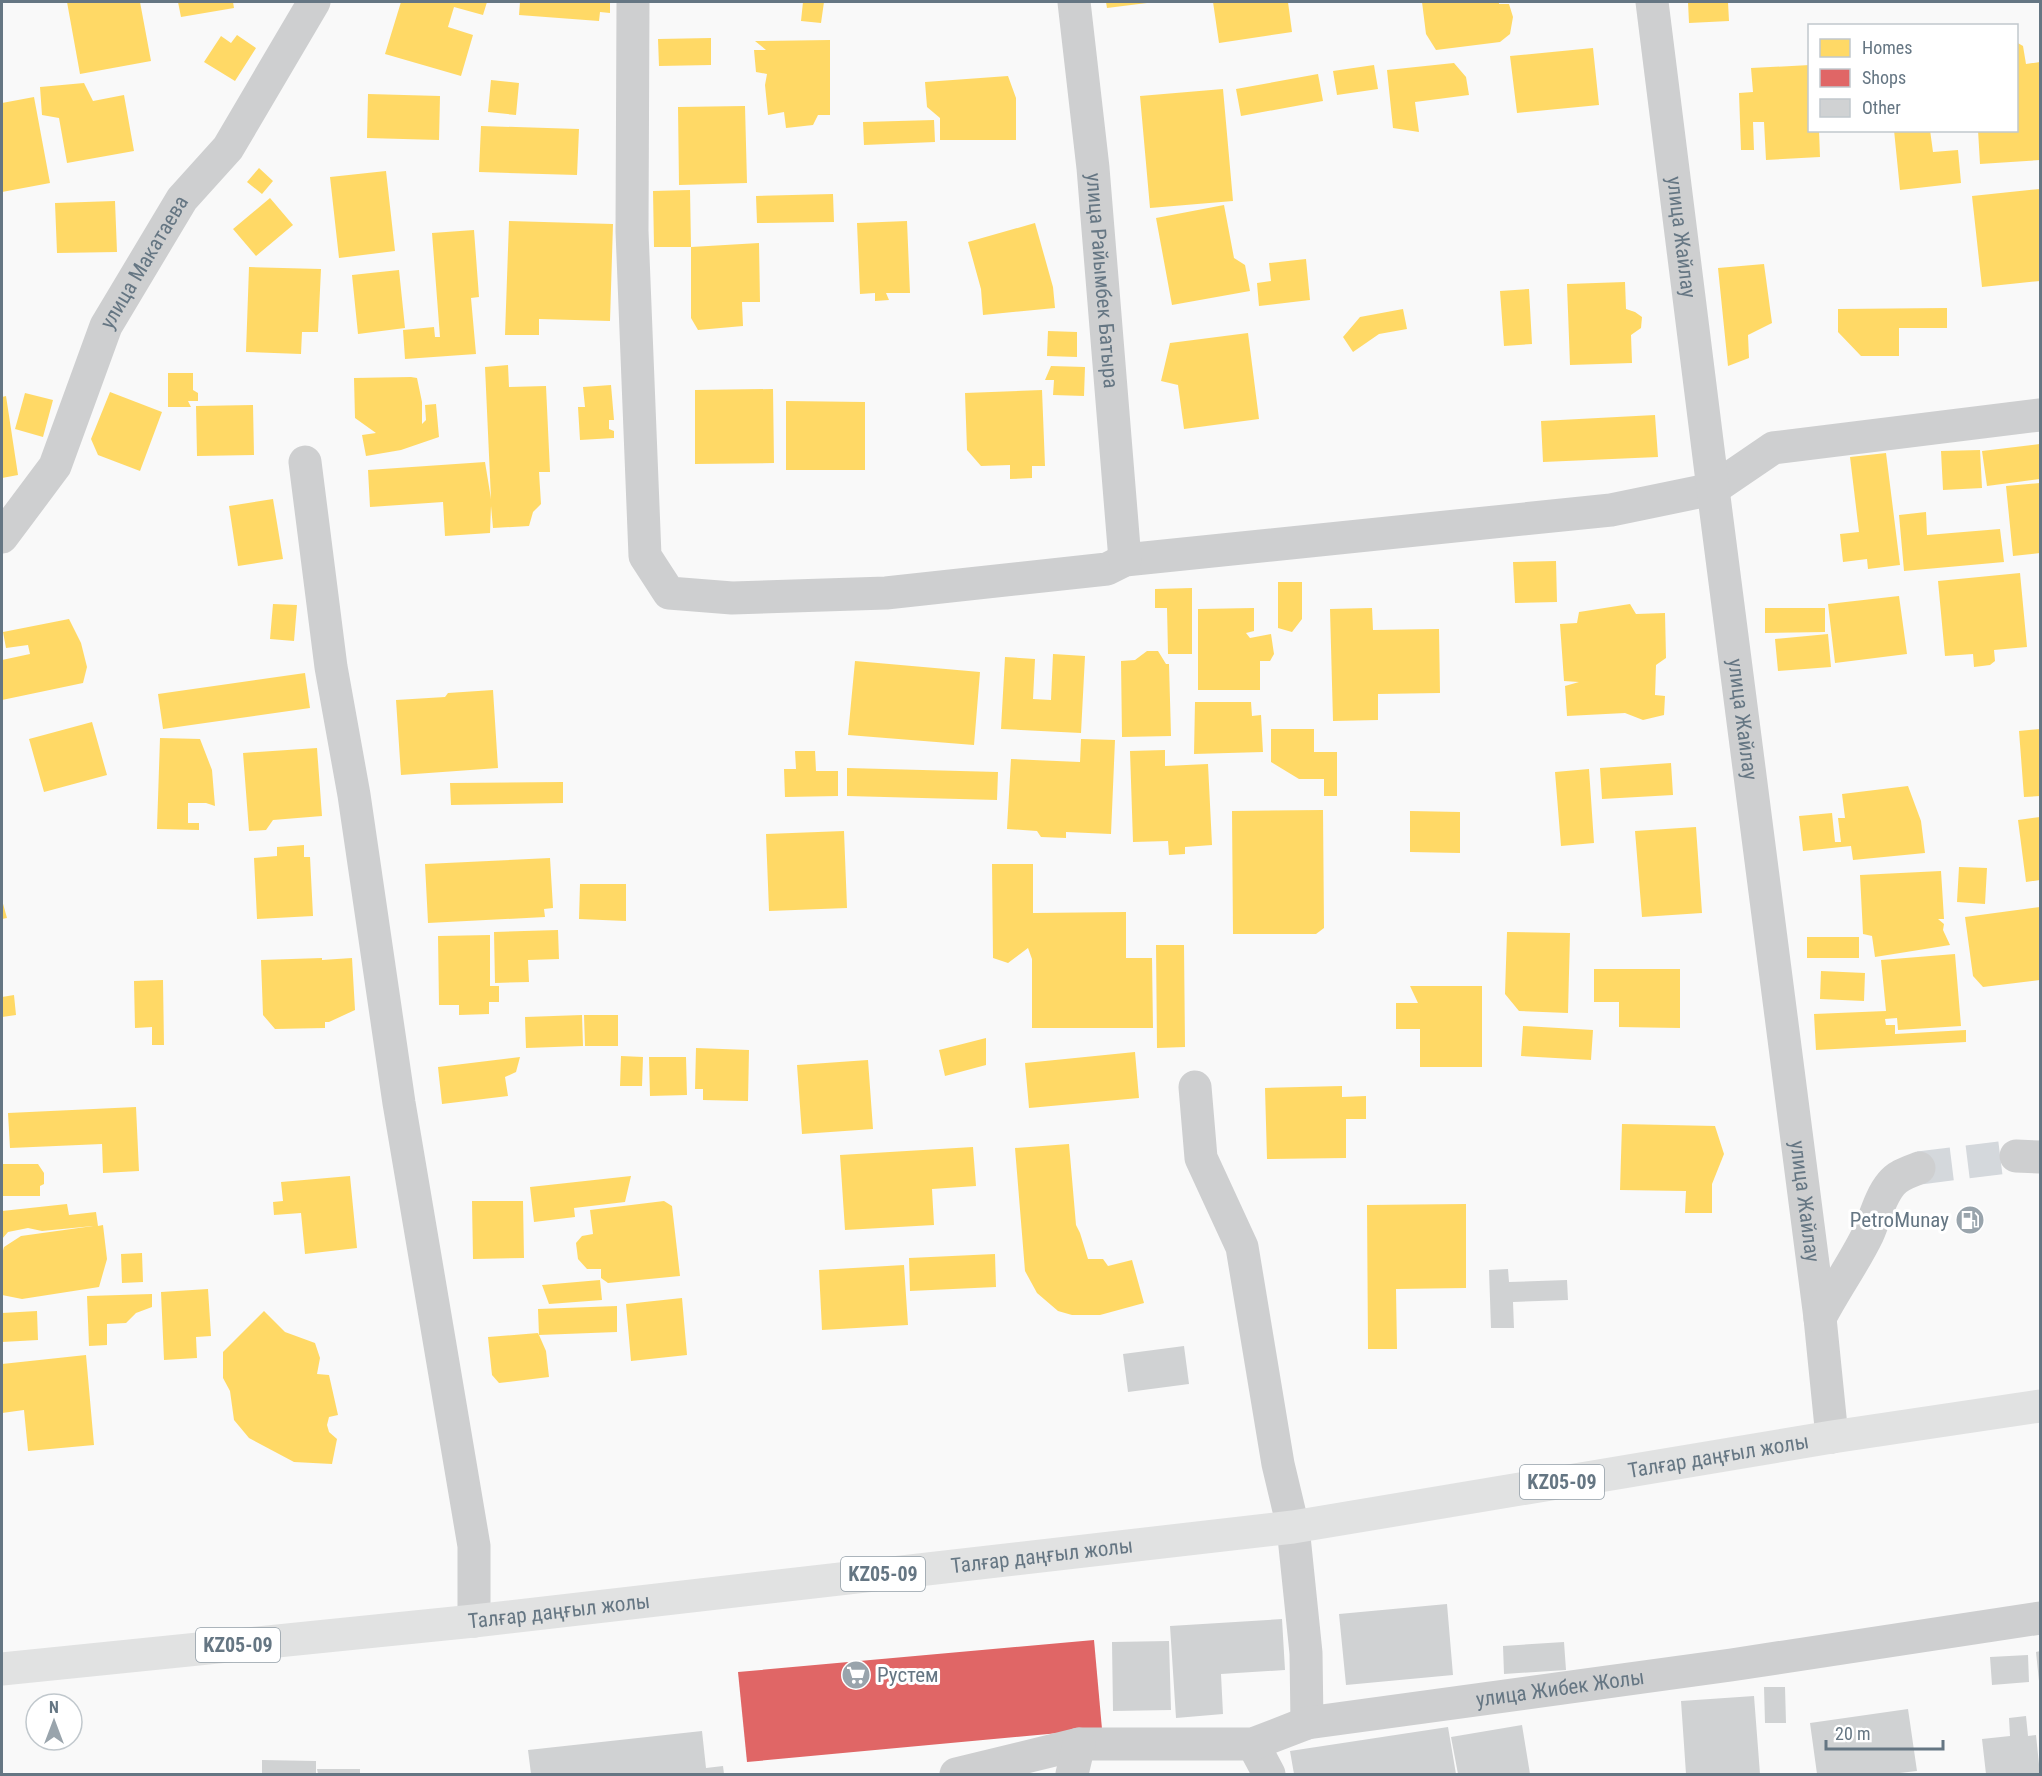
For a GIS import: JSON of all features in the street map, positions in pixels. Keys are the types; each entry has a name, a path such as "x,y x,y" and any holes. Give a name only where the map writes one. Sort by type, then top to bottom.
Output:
{"main road":[{"name":"Талғар даңғыл жолы","path":"2,1669 474,1621 1293,1527 1832,1437 2040,1406"}],"street":[{"name":"улица Макатаева","path":"2,537 55,466 106,326 182,199 228,148 314,2"},
{"path":"633,2 632,231 645,556 669,593 732,598 886,593 1107,569 1125,560 1611,510 1713,489 1773,448 2040,416"},
{"name":"улица Райымбек Батыра","path":"1074,2 1093,168 1125,560"},
{"name":"улица Жайлау","path":"1652,2 1820,1318 1832,1437"},
{"path":"305,462 331,667 354,795 399,1103 474,1546 474,1621"},
{"path":"1195,1087 1200,1158 1242,1246 1278,1464 1293,1527 1306,1653 1307,1724"},
{"path":"1820,1318 1868,1234 1887,1190 1899,1176 1919,1168"},
{"name":"улица Жибек Жолы","path":"956,1774 1076,1759 1253,1744 1307,1724 1731,1665 2040,1618"},
{"path":"1253,1744 1269,1774"}],"building: Homes":[{"path":"67,2 140,2 151,61 80,74"},
{"path":"178,2 233,2 234,8 181,17"},
{"path":"401,2 487,2 483,15 454,7 448,27 473,35 461,76 385,54"},
{"path":"520,2 610,2 610,13 600,12 599,21 519,15"},
{"path":"803,2 824,2 821,23 801,21"},
{"path":"1106,2 1147,2 1147,3 1107,8"},
{"path":"1213,2 1288,2 1292,32 1219,43"},
{"path":"1422,2 1509,4 1513,17 1510,34 1500,42 1436,50 1426,34"},
{"path":"1688,2 1728,2 1729,21 1689,23"},
{"path":"237,35 256,48 235,81 204,62 221,36 231,43"},
{"path":"711,38 711,65 659,66 658,39"},
{"path":"830,40 830,115 818,115 813,125 786,128 784,112 768,115 765,85 767,74 756,72 754,50 766,50 755,41"},
{"path":"2018,43 2023,46 2026,64 2040,62 2040,160 1980,164 1978,132 2018,132"},
{"path":"1593,48 1599,105 1517,113 1510,56"},
{"path":"1454,63 1466,77 1469,95 1415,102 1419,132 1393,128 1387,70"},
{"path":"1374,65 1378,89 1337,95 1333,71"},
{"path":"1808,65 1808,132 1819,132 1820,157 1766,160 1764,122 1753,122 1754,150 1741,150 1739,93 1753,92 1751,68"},
{"path":"1318,74 1323,101 1241,116 1236,89"},
{"path":"1008,76 1016,98 1016,140 940,140 940,118 927,107 925,82"},
{"path":"491,80 519,83 516,115 488,112"},
{"path":"84,83 93,101 124,95 134,151 67,163 59,118 42,115 40,87"},
{"path":"1223,89 1233,201 1150,208 1140,96"},
{"path":"368,94 440,96 439,140 367,138"},
{"path":"34,97 50,183 2,192 2,103"},
{"path":"745,106 747,183 679,185 678,107"},
{"path":"934,120 935,142 864,145 863,122"},
{"path":"481,126 579,129 577,175 479,172"},
{"path":"1894,132 1930,132 1933,152 1958,150 1961,183 1900,190"},
{"path":"259,168 273,181 262,194 247,182"},
{"path":"386,171 395,251 339,258 330,177"},
{"path":"2040,189 2040,281 1982,287 1972,196"},
{"path":"690,190 691,247 654,247 653,191"},
{"path":"833,194 834,222 757,223 756,196"},
{"path":"270,198 293,225 256,256 233,229"},
{"path":"115,201 117,252 57,253 55,203"},
{"path":"1224,205 1234,258 1245,265 1250,291 1172,305 1156,218"},
{"path":"509,221 613,224 610,321 539,319 539,335 505,335"},
{"path":"907,221 910,293 886,293 889,300 875,301 875,293 860,294 857,223"},
{"path":"1035,223 1053,287 1055,308 983,315 981,289 968,242"},
{"path":"474,230 479,297 471,298 476,354 405,359 403,330 434,327 435,337 440,337 432,233"},
{"path":"759,243 760,302 742,302 743,326 698,330 691,318 691,247"},
{"path":"1306,259 1310,300 1259,306 1257,283 1271,281 1269,263"},
{"path":"1764,264 1772,323 1748,335 1749,358 1728,366 1718,268"},
{"path":"249,267 321,269 318,332 302,332 301,354 246,352"},
{"path":"399,270 405,328 358,334 352,275"},
{"path":"1625,282 1626,309 1642,317 1641,328 1631,335 1632,363 1570,365 1567,284"},
{"path":"1529,289 1532,344 1504,346 1500,291"},
{"path":"1947,308 1947,328 1899,328 1899,356 1861,356 1838,332 1838,309"},
{"path":"1403,309 1407,329 1379,334 1353,352 1343,337 1360,317"},
{"path":"1048,331 1077,332 1077,357 1047,356"},
{"path":"1248,333 1259,419 1184,429 1178,385 1161,381 1170,343"},
{"path":"508,365 509,387 546,386 550,472 539,472 541,504 533,512 529,526 493,528 491,506 490,533 445,536 443,502 370,507 368,470 485,462 491,499 485,367"},
{"path":"1051,366 1085,367 1084,396 1053,395 1054,380 1045,380"},
{"path":"168,373 193,373 193,390 198,393 198,401 188,401 191,407 168,407"},
{"path":"354,378 417,378 422,402 422,424 426,420 425,405 436,404 439,437 401,450 366,456 362,435 376,433 355,418"},
{"path":"611,385 614,420 609,420 609,429 614,431 614,438 580,440 578,407 585,407 583,387"},
{"path":"773,389 774,463 695,464 695,390"},
{"path":"1042,390 1045,466 1032,466 1032,478 1010,479 1010,465 981,466 967,450 965,393"},
{"path":"110,392 162,412 140,471 98,455 91,439"},
{"path":"25,393 53,400 43,437 15,429"},
{"path":"6,396 18,475 2,478 2,397"},
{"path":"786,401 865,402 865,470 786,470"},
{"path":"253,405 254,455 197,456 196,406"},
{"path":"1655,415 1658,457 1543,462 1541,421"},
{"path":"2040,444 2040,479 1987,486 1982,451"},
{"path":"1980,450 1982,488 1943,490 1941,451"},
{"path":"1886,453 1900,565 1868,569 1867,559 1843,562 1840,534 1859,532 1850,457"},
{"path":"2040,483 2040,553 2013,556 2006,486"},
{"path":"273,499 283,559 238,566 229,506"},
{"path":"1926,512 1927,535 2000,529 2004,562 1904,571 1899,515"},
{"path":"1556,561 1557,602 1515,603 1513,562"},
{"path":"2020,573 2027,647 1994,650 1995,661 1990,665 1974,667 1973,654 1945,656 1938,581"},
{"path":"1278,582 1302,582 1302,619 1292,632 1278,628"},
{"path":"1192,588 1192,654 1168,654 1167,608 1155,608 1155,589"},
{"path":"1899,596 1907,654 1835,663 1828,604"},
{"path":"273,604 297,605 294,641 270,639"},
{"path":"1630,604 1636,614 1665,613 1666,658 1656,665 1655,695 1665,696 1664,715 1643,720 1625,713 1567,716 1565,686 1579,682 1564,681 1560,624 1577,623 1579,612"},
{"path":"1254,608 1254,631 1246,633 1250,638 1271,634 1274,654 1270,661 1260,661 1260,690 1198,690 1198,609"},
{"path":"1372,608 1373,630 1439,629 1440,693 1378,694 1378,720 1333,721 1330,609"},
{"path":"1765,608 1825,608 1825,632 1765,633"},
{"path":"69,619 81,643 87,667 83,683 2,700 2,660 30,654 28,645 6,648 3,632"},
{"path":"1828,634 1831,667 1778,671 1775,639"},
{"path":"1147,651 1158,651 1166,664 1169,664 1171,736 1122,737 1121,661 1135,660"},
{"path":"1053,654 1085,656 1081,733 1001,729 1005,657 1035,659 1033,699 1051,700"},
{"path":"855,661 980,672 974,745 848,735"},
{"path":"305,673 310,708 163,729 158,694"},
{"path":"493,690 498,768 401,775 396,700 445,697 448,693"},
{"path":"1195,702 1251,702 1252,716 1261,715 1263,752 1194,754"},
{"path":"92,722 107,775 44,792 29,739"},
{"path":"1271,729 1314,729 1314,752 1337,752 1337,796 1324,796 1324,779 1299,779 1271,762"},
{"path":"2040,729 2040,796 2024,797 2019,731"},
{"path":"160,738 200,739 212,770 215,806 206,803 188,803 188,823 199,823 199,830 157,829"},
{"path":"1081,739 1115,740 1111,834 1066,832 1066,838 1041,837 1037,831 1007,829 1011,759 1080,762"},
{"path":"317,748 322,816 273,820 266,830 249,831 243,753"},
{"path":"1165,750 1165,766 1208,764 1212,845 1185,847 1185,854 1169,855 1168,841 1133,842 1130,751"},
{"path":"795,751 815,751 816,771 838,771 838,796 785,797 784,769 796,769"},
{"path":"1671,763 1673,795 1602,799 1600,768"},
{"path":"847,768 998,772 997,800 847,796"},
{"path":"1589,769 1594,843 1561,846 1555,772"},
{"path":"563,782 563,803 451,805 450,783"},
{"path":"1908,786 1921,821 1925,853 1853,860 1851,846 1803,851 1799,816 1832,813 1835,842 1841,842 1838,818 1845,818 1842,794"},
{"path":"1323,810 1324,928 1316,934 1233,934 1232,811"},
{"path":"1410,811 1460,812 1460,853 1410,852"},
{"path":"2040,817 2040,880 2026,882 2018,820"},
{"path":"1696,827 1702,913 1642,917 1635,831"},
{"path":"844,831 847,908 769,911 766,834"},
{"path":"304,845 304,857 310,857 313,916 257,919 254,858 277,856 277,847"},
{"path":"550,858 553,908 544,909 545,917 428,923 425,864"},
{"path":"992,864 1033,864 1033,913 1126,912 1126,958 1152,958 1153,1028 1032,1028 1032,959 1028,948 1008,963 993,958"},
{"path":"1959,867 1987,868 1985,904 1957,902"},
{"path":"1941,871 1944,919 1938,919 1944,924 1943,930 1950,945 1875,957 1872,936 1863,934 1860,875"},
{"path":"580,884 626,884 626,921 579,919"},
{"path":"2,900 7,918 2,919"},
{"path":"2040,907 2040,980 1983,987 1973,976 1965,917"},
{"path":"558,930 559,959 528,960 529,982 495,983 494,932"},
{"path":"1507,932 1570,933 1568,1013 1519,1011 1505,994"},
{"path":"490,935 490,986 499,986 499,1002 489,1002 489,1014 459,1015 459,1005 439,1005 438,936"},
{"path":"1807,937 1859,937 1859,958 1807,958"},
{"path":"1156,945 1184,945 1185,1047 1157,1048"},
{"path":"1955,954 1961,1026 1898,1030 1897,1018 1885,1019 1886,1025 1895,1025 1895,1034 1966,1030 1966,1042 1816,1050 1814,1014 1886,1011 1881,960"},
{"path":"322,958 322,960 352,958 355,1010 325,1022 325,1028 275,1029 263,1015 261,960"},
{"path":"1594,969 1680,969 1680,1028 1619,1027 1619,1002 1594,1002"},
{"path":"1821,971 1865,973 1864,1001 1820,999"},
{"path":"163,980 164,1045 152,1045 152,1027 135,1028 134,981"},
{"path":"1410,986 1482,986 1482,1067 1420,1067 1420,1029 1396,1029 1396,1003 1418,1003"},
{"path":"14,995 16,1015 2,1017 2,997"},
{"path":"582,1015 583,1046 526,1048 525,1017"},
{"path":"584,1015 618,1015 618,1046 585,1046"},
{"path":"1523,1026 1593,1030 1591,1060 1521,1056"},
{"path":"986,1038 986,1065 945,1076 939,1050"},
{"path":"696,1048 749,1050 748,1101 703,1100 703,1089 695,1089"},
{"path":"1135,1052 1139,1098 1029,1108 1025,1063"},
{"path":"621,1056 643,1057 642,1086 620,1086"},
{"path":"520,1057 516,1072 505,1077 508,1096 442,1104 438,1067"},
{"path":"649,1057 686,1057 687,1095 650,1096"},
{"path":"868,1060 873,1129 802,1134 797,1065"},
{"path":"1342,1086 1342,1097 1366,1096 1366,1119 1346,1119 1346,1158 1267,1159 1265,1088"},
{"path":"136,1107 139,1171 103,1173 102,1144 10,1148 8,1113"},
{"path":"1622,1124 1715,1126 1724,1154 1712,1184 1712,1213 1685,1213 1686,1191 1620,1190"},
{"path":"1069,1144 1076,1225 1088,1259 1103,1259 1108,1266 1132,1260 1144,1303 1100,1315 1072,1315 1058,1311 1037,1293 1025,1271 1015,1148"},
{"path":"973,1147 976,1186 932,1189 934,1225 845,1230 840,1155"},
{"path":"2,1164 38,1164 44,1173 44,1184 40,1186 40,1196 2,1196"},
{"path":"350,1176 357,1248 305,1254 301,1213 274,1215 273,1202 283,1201 281,1182"},
{"path":"631,1176 625,1202 574,1208 575,1217 534,1222 530,1187"},
{"path":"472,1201 523,1201 524,1258 473,1259"},
{"path":"664,1201 672,1206 680,1276 608,1283 601,1278 601,1269 587,1269 578,1259 576,1243 582,1236 593,1234 590,1210"},
{"path":"67,1204 69,1215 96,1212 98,1226 103,1225 107,1259 99,1287 22,1299 2,1295 4,1247 21,1236 93,1226 42,1231 28,1228 8,1232 2,1239 2,1211"},
{"path":"1466,1204 1466,1288 1396,1289 1397,1349 1368,1349 1367,1205"},
{"path":"142,1253 143,1282 122,1283 121,1254"},
{"path":"995,1254 996,1287 910,1291 909,1258"},
{"path":"904,1265 908,1325 822,1330 819,1270"},
{"path":"600,1280 602,1300 549,1304 542,1285"},
{"path":"208,1289 211,1336 196,1337 197,1358 164,1360 161,1292"},
{"path":"152,1294 152,1307 136,1313 126,1323 107,1324 107,1345 89,1346 87,1296"},
{"path":"682,1298 687,1355 631,1361 626,1304"},
{"path":"617,1306 617,1332 539,1335 538,1309"},
{"path":"37,1311 38,1340 2,1342 2,1313"},
{"path":"264,1311 285,1332 315,1343 320,1358 317,1374 329,1375 338,1415 329,1417 327,1425 329,1432 337,1439 332,1464 294,1462 249,1438 234,1420 230,1391 223,1378 223,1352"},
{"path":"538,1333 546,1351 549,1377 499,1383 492,1375 488,1337"},
{"path":"86,1355 94,1445 28,1451 24,1410 2,1413 2,1364"}],"building: Shops":[{"path":"1094,1640 1102,1729 747,1762 738,1672"}],"building: Other":[{"path":"1508,1269 1509,1282 1567,1280 1568,1300 1513,1302 1514,1328 1491,1328 1489,1270"},
{"path":"1184,1346 1189,1384 1128,1392 1123,1354"},
{"path":"1447,1604 1453,1675 1346,1685 1339,1614"},
{"path":"1282,1619 1285,1670 1221,1674 1223,1714 1176,1718 1170,1626"},
{"path":"1169,1641 1171,1710 1113,1711 1112,1642"},
{"path":"1564,1642 1566,1670 1504,1674 1503,1646"},
{"path":"2040,1651 2040,1681 2039,1681 2036,1652"},
{"path":"2028,1655 2029,1682 1992,1685 1990,1657"},
{"path":"1764,1687 1785,1687 1786,1723 1765,1723"},
{"path":"1754,1696 1760,1774 1686,1774 1681,1701"},
{"path":"1908,1709 1917,1771 1891,1774 1817,1774 1810,1723"},
{"path":"2026,1716 2028,1736 2036,1735 2040,1774 1986,1774 1982,1739 2010,1736 2009,1718"},
{"path":"1522,1725 1530,1774 1458,1774 1451,1737"},
{"path":"1448,1727 1456,1774 1294,1774 1290,1751"},
{"path":"702,1731 706,1768 723,1766 724,1774 531,1774 528,1750"},
{"path":"262,1760 316,1761 316,1774 262,1774"},
{"path":"317,1769 360,1769 360,1774 318,1774"}],"tunnel":[{"path":"1919,1168 2016,1156"}],"place":[{"name":"PetroMunay","path":"1970,1220"},
{"name":"Рустем","path":"856,1675"}]}
